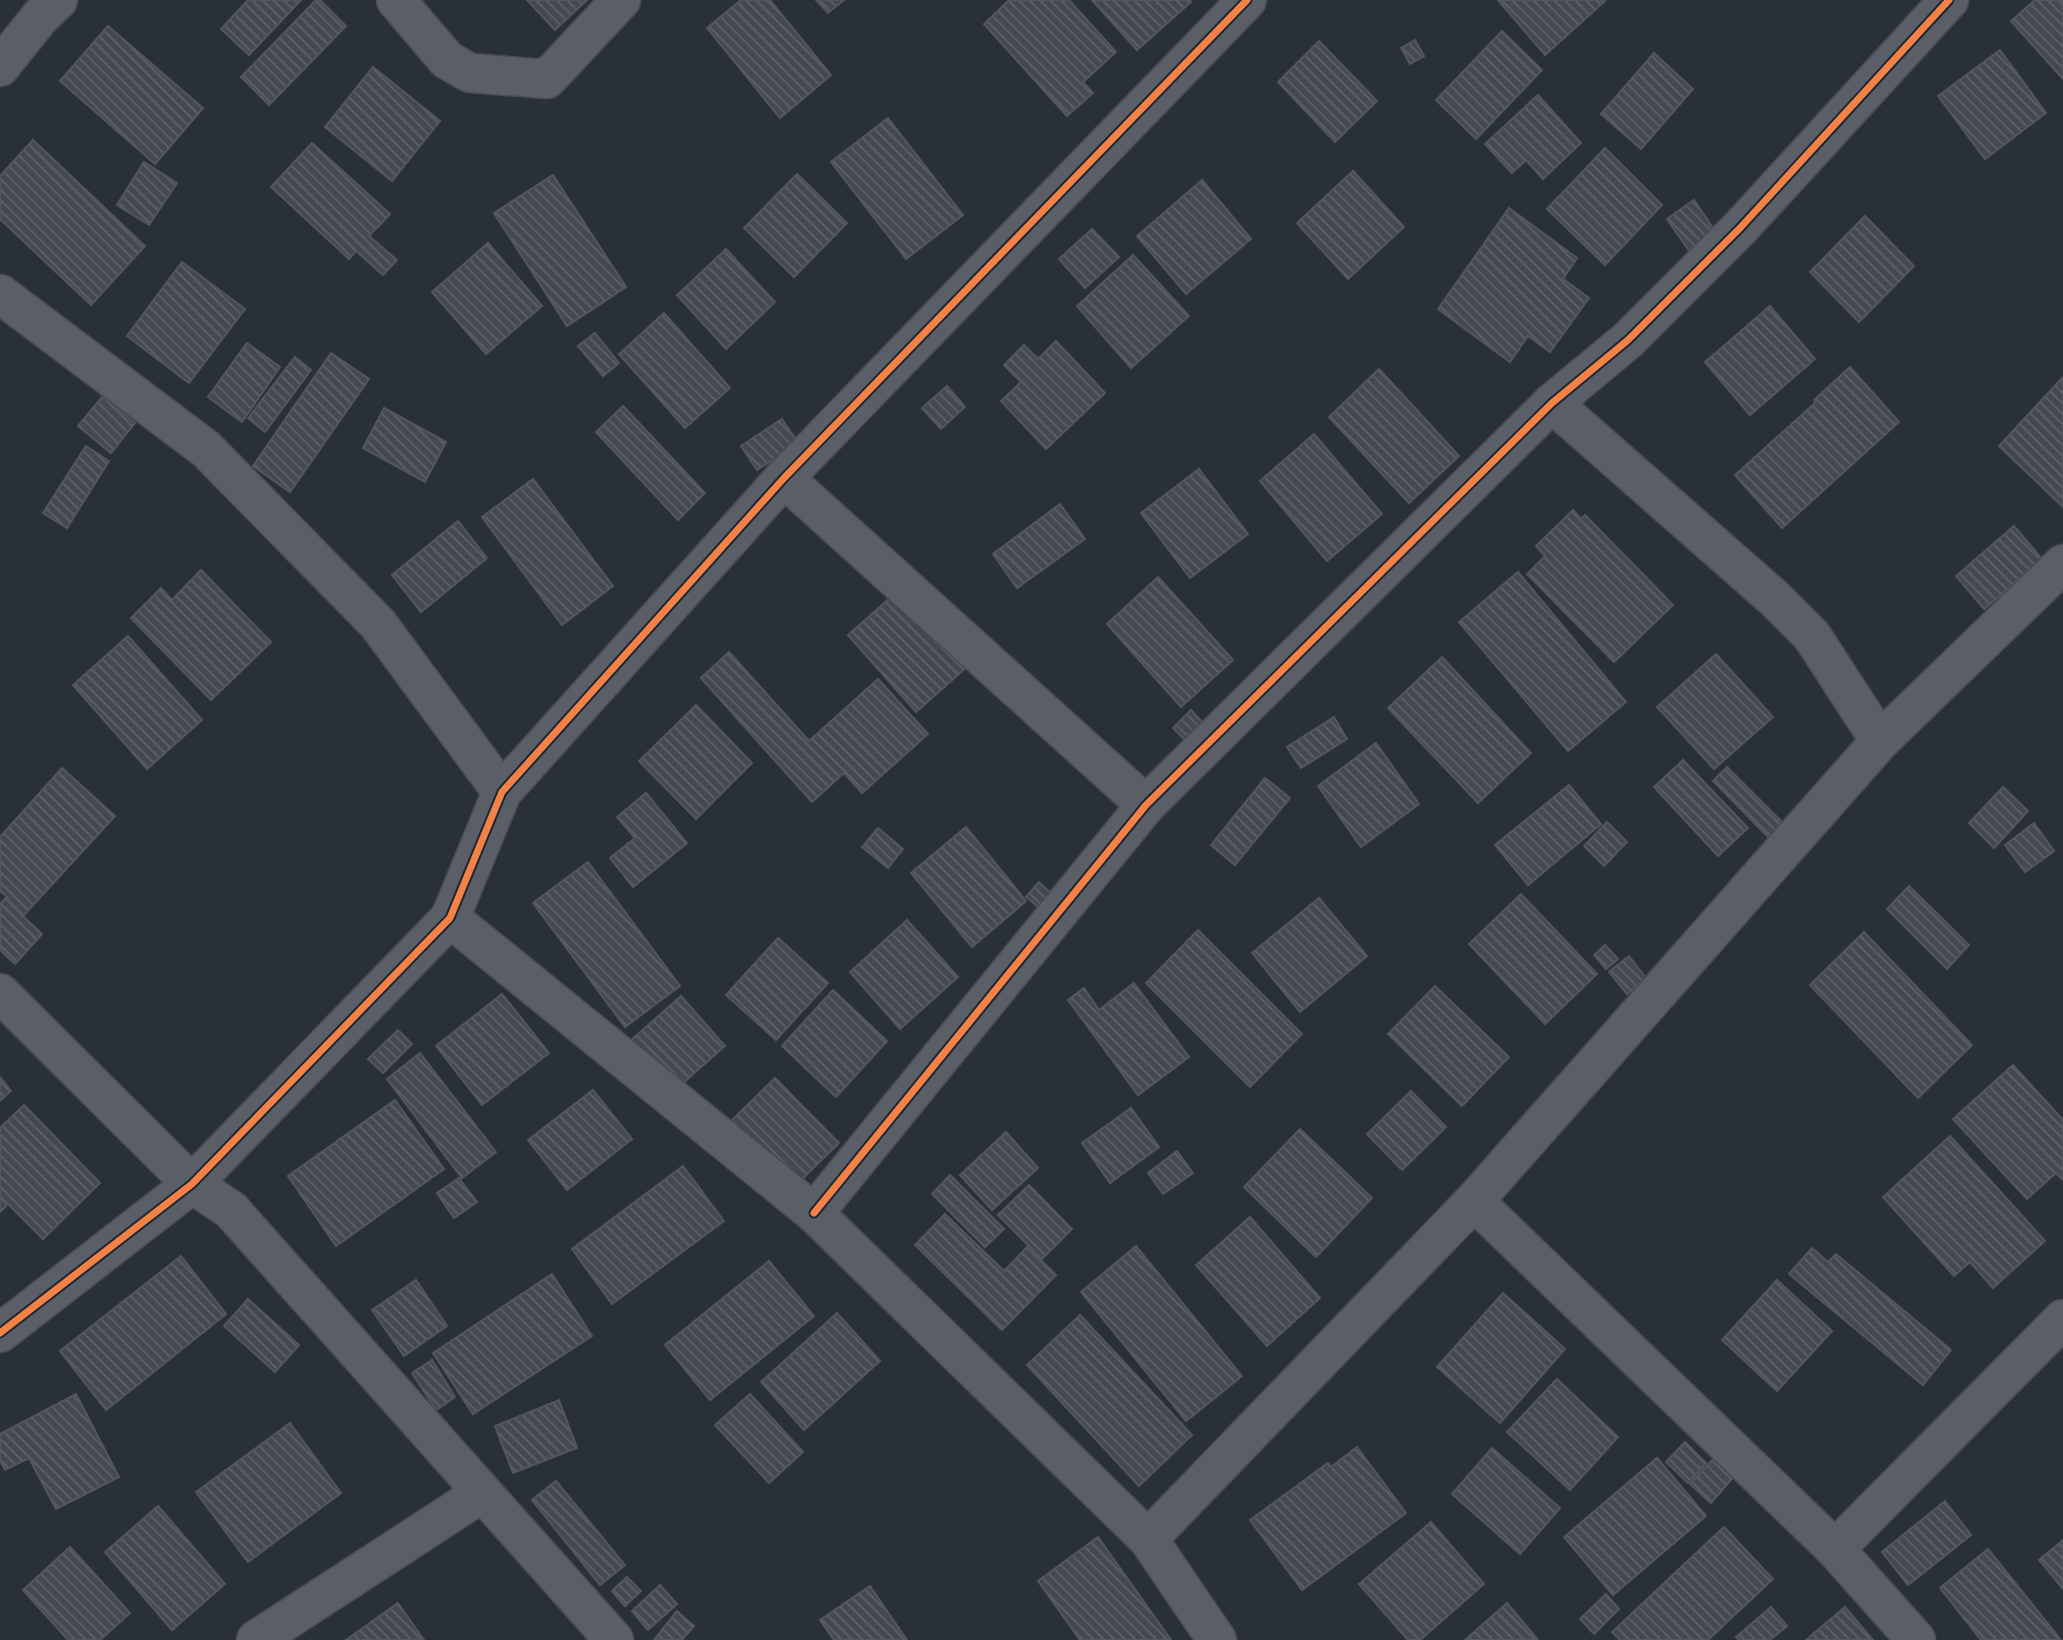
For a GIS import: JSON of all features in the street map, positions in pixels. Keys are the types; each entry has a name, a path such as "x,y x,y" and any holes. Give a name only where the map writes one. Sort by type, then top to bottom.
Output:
{"street":[{"path":"0,67 58,0"},
{"path":"396,0 447,60 470,73 547,79 621,0"},
{"path":"0,1333 192,1184 450,918 502,792 784,478 1247,0"},
{"path":"814,1213 1146,805 1552,403 1628,340 1740,228 1949,0"},
{"path":"0,294 206,449 378,624 502,792"},
{"path":"1552,403 1774,598 1812,636 1880,741"},
{"path":"784,478 1146,805"},
{"path":"1148,1538 1474,1201 1880,741 2063,564"},
{"path":"450,918 814,1213 1148,1538 1217,1640"},
{"path":"0,993 192,1184 231,1210 614,1640"},
{"path":"1474,1201 1835,1549 1916,1640"},
{"path":"1835,1549 2063,1319"},
{"path":"256,1640 482,1493"}],"building":[{"path":"248,0 301,0 249,55 221,29"},
{"path":"316,0 320,0 346,26 269,105 241,77"},
{"path":"527,0 587,0 555,30"},
{"path":"741,0 770,0 831,75 780,118 707,28"},
{"path":"816,0 844,0 828,13"},
{"path":"1009,0 1069,0 1116,52 1083,82 1093,93 1067,116 984,24"},
{"path":"1092,0 1190,0 1191,2 1137,50"},
{"path":"1498,0 1603,0 1605,1 1545,55"},
{"path":"2035,0 2063,0 2063,79 2011,21"},
{"path":"108,26 203,108 155,164 60,81"},
{"path":"1502,31 1542,70 1476,139 1436,100"},
{"path":"1415,40 1424,56 1410,64 1401,48"},
{"path":"1319,41 1377,101 1335,142 1278,82"},
{"path":"2000,50 2046,113 1985,159 1938,96"},
{"path":"1654,53 1693,89 1641,149 1601,114"},
{"path":"373,67 440,121 392,181 325,127"},
{"path":"1538,95 1581,143 1543,179 1526,160 1512,173 1485,144"},
{"path":"888,118 963,215 906,259 831,162"},
{"path":"33,140 145,246 91,305 0,219 0,176"},
{"path":"312,143 390,214 369,236 397,260 383,275 356,251 349,259 271,187"},
{"path":"1605,148 1662,205 1605,265 1547,209"},
{"path":"144,162 177,183 149,225 117,205"},
{"path":"1353,171 1404,227 1348,279 1297,223"},
{"path":"797,174 847,223 794,277 744,228"},
{"path":"553,175 626,287 567,326 494,213"},
{"path":"1202,180 1251,239 1186,294 1137,236"},
{"path":"1694,200 1720,238 1694,258 1667,219"},
{"path":"1509,208 1577,258 1563,279 1589,298 1550,352 1528,336 1510,362 1438,309"},
{"path":"1865,216 1914,266 1859,322 1810,272"},
{"path":"1092,229 1119,257 1085,288 1059,259"},
{"path":"488,243 542,306 486,354 432,292"},
{"path":"726,249 775,302 726,349 677,295"},
{"path":"1133,255 1189,316 1131,368 1077,306"},
{"path":"182,262 245,309 189,383 127,336"},
{"path":"1770,306 1815,359 1750,415 1705,362"},
{"path":"664,313 730,388 685,428 619,354"},
{"path":"595,333 619,363 603,376 578,346"},
{"path":"1056,341 1105,393 1046,449 1001,401 1021,382 1004,365 1024,345 1038,359"},
{"path":"247,343 280,367 242,422 208,397"},
{"path":"331,353 369,379 290,492 253,466"},
{"path":"295,357 311,370 265,432 248,418"},
{"path":"1850,367 1899,422 1782,528 1735,475 1816,402 1814,400"},
{"path":"1379,369 1459,456 1409,503 1329,417"},
{"path":"2063,377 2063,507 1999,446"},
{"path":"947,386 965,407 941,429 922,408"},
{"path":"102,397 135,423 111,453 78,426"},
{"path":"623,406 705,493 678,520 596,432"},
{"path":"384,408 446,442 425,482 363,448"},
{"path":"782,419 798,443 757,470 741,446"},
{"path":"1314,434 1382,514 1327,561 1260,481"},
{"path":"86,446 109,461 67,528 43,513"},
{"path":"1199,469 1248,534 1190,578 1141,513"},
{"path":"533,479 613,586 562,625 482,517"},
{"path":"1060,504 1085,539 1017,588 993,554"},
{"path":"1573,510 1581,519 1585,515 1673,605 1614,662 1527,574 1545,556 1536,546"},
{"path":"458,521 487,558 421,612 392,575"},
{"path":"2014,526 2042,559 1984,609 1956,576"},
{"path":"201,570 271,642 211,700 131,618 161,588 172,600"},
{"path":"1518,572 1626,702 1568,751 1459,622"},
{"path":"1158,577 1233,660 1181,707 1107,624"},
{"path":"900,589 968,666 916,712 848,635"},
{"path":"128,636 202,720 147,769 73,685"},
{"path":"729,652 809,741 878,679 928,734 862,793 844,773 812,802 701,678"},
{"path":"1716,654 1773,717 1714,769 1657,707"},
{"path":"1442,657 1531,753 1478,803 1388,708"},
{"path":"696,705 752,763 696,819 639,761"},
{"path":"1191,710 1203,723 1185,740 1173,728"},
{"path":"1334,717 1347,739 1301,768 1287,747"},
{"path":"1376,743 1419,804 1361,847 1318,786"},
{"path":"1683,760 1748,828 1718,856 1654,787"},
{"path":"1727,767 1790,830 1776,845 1713,781"},
{"path":"62,768 115,816 23,916 42,934 15,964 0,950 0,904 7,897 0,891 0,837"},
{"path":"1265,778 1290,798 1235,865 1211,845"},
{"path":"1569,785 1601,824 1528,885 1495,845"},
{"path":"2003,787 2028,811 1994,848 1969,823"},
{"path":"646,793 687,843 633,887 610,858 635,838 617,817"},
{"path":"1607,822 1627,842 1604,866 1584,846"},
{"path":"2034,823 2054,851 2025,872 2005,845"},
{"path":"966,827 1026,901 972,947 911,873"},
{"path":"878,828 903,849 888,868 862,847"},
{"path":"588,862 680,986 625,1027 533,903"},
{"path":"1039,882 1055,897 1043,911 1026,897"},
{"path":"1909,886 1969,945 1947,969 1887,909"},
{"path":"1521,894 1597,974 1545,1024 1469,944"},
{"path":"1319,898 1367,956 1300,1012 1252,953"},
{"path":"907,920 958,977 900,1029 850,972"},
{"path":"1198,930 1302,1034 1250,1087 1146,983"},
{"path":"1864,932 1972,1045 1918,1098 1810,985"},
{"path":"778,938 828,983 776,1040 726,995"},
{"path":"1605,945 1618,959 1606,969 1594,955"},
{"path":"1629,956 1646,978 1627,994 1609,972"},
{"path":"1134,983 1189,1057 1138,1095 1068,1000 1084,988 1099,1010"},
{"path":"1435,986 1509,1057 1462,1106 1388,1034"},
{"path":"833,990 887,1041 836,1097 782,1046"},
{"path":"502,994 549,1053 482,1105 436,1046"},
{"path":"681,996 725,1046 675,1090 631,1040"},
{"path":"398,1030 412,1044 383,1073 368,1059"},
{"path":"420,1053 496,1152 462,1178 387,1079"},
{"path":"2013,1065 2063,1120 2063,1180 2056,1173 2027,1199 1953,1119"},
{"path":"0,1077 11,1091 0,1101"},
{"path":"775,1078 839,1143 794,1187 730,1122"},
{"path":"593,1090 632,1139 567,1190 528,1140"},
{"path":"1411,1091 1446,1127 1402,1170 1367,1134"},
{"path":"395,1100 444,1169 336,1246 288,1176"},
{"path":"24,1105 100,1183 43,1239 8,1204 0,1212 0,1128"},
{"path":"1131,1108 1159,1147 1110,1183 1082,1143"},
{"path":"1300,1129 1372,1198 1316,1257 1244,1187"},
{"path":"1006,1132 1038,1168 992,1210 960,1175"},
{"path":"1950,1136 2045,1241 1993,1288 1970,1262 1954,1276 1883,1197"},
{"path":"1177,1151 1193,1173 1163,1194 1148,1173"},
{"path":"683,1166 724,1221 612,1304 572,1249"},
{"path":"950,1175 1004,1229 985,1247 932,1194"},
{"path":"459,1178 477,1202 454,1218 437,1193"},
{"path":"1029,1185 1072,1229 1042,1259 998,1215"},
{"path":"945,1214 1004,1271 1027,1247 1056,1275 1002,1330 915,1245"},
{"path":"1250,1217 1320,1298 1267,1346 1196,1265"},
{"path":"1136,1246 1242,1376 1186,1421 1081,1292"},
{"path":"1812,1248 1828,1262 1836,1254 1951,1350 1923,1385 1789,1274"},
{"path":"181,1256 226,1314 106,1410 60,1351"},
{"path":"769,1261 814,1316 710,1400 665,1345"},
{"path":"552,1274 592,1336 473,1414 433,1353"},
{"path":"416,1280 447,1326 404,1356 372,1310"},
{"path":"1777,1280 1832,1331 1777,1391 1722,1340"},
{"path":"1503,1293 1565,1349 1500,1423 1437,1367"},
{"path":"248,1299 299,1345 275,1372 224,1326"},
{"path":"837,1313 880,1361 804,1430 761,1382"},
{"path":"1080,1315 1192,1435 1139,1486 1027,1365"},
{"path":"432,1360 455,1397 436,1410 412,1373"},
{"path":"1557,1379 1618,1437 1570,1490 1507,1432"},
{"path":"76,1394 119,1477 56,1509 29,1458 5,1470 0,1460 0,1434"},
{"path":"750,1394 803,1452 769,1483 715,1425"},
{"path":"559,1400 577,1448 513,1473 495,1426"},
{"path":"290,1423 341,1493 248,1562 196,1492"},
{"path":"1685,1442 1706,1463 1688,1483 1666,1462"},
{"path":"1357,1447 1406,1513 1302,1590 1250,1520 1328,1463 1331,1467"},
{"path":"1492,1448 1560,1508 1520,1554 1452,1494"},
{"path":"1715,1457 1735,1475 1711,1503 1690,1484"},
{"path":"1657,1458 1706,1516 1613,1595 1564,1537"},
{"path":"556,1481 625,1565 600,1585 532,1500"},
{"path":"1945,1501 1971,1535 1908,1585 1882,1552"},
{"path":"158,1506 225,1584 172,1630 105,1552"},
{"path":"1431,1522 1484,1584 1420,1640 1408,1640 1359,1584"},
{"path":"1724,1527 1773,1579 1708,1640 1620,1640 1612,1632"},
{"path":"1098,1537 1171,1640 1080,1640 1038,1581"},
{"path":"2063,1540 2063,1589 2039,1560"},
{"path":"70,1547 130,1613 100,1640 68,1640 23,1590"},
{"path":"1988,1549 2061,1640 1981,1640 1940,1588"},
{"path":"627,1577 641,1591 625,1606 612,1591"},
{"path":"660,1585 677,1604 648,1630 632,1611"},
{"path":"870,1586 907,1640 834,1640 820,1620"},
{"path":"1606,1594 1619,1609 1594,1634 1580,1619"},
{"path":"398,1603 424,1640 346,1640"},
{"path":"1507,1603 1538,1640 1465,1640"},
{"path":"1771,1607 1787,1626 1770,1640 1739,1640 1736,1637"},
{"path":"1845,1607 1873,1640 1806,1640"},
{"path":"677,1611 694,1626 682,1640 654,1640"}],"cycle path":[{"path":"0,1333 192,1184 450,918 502,792 784,478 1247,0"},
{"path":"814,1213 1146,805 1552,403 1628,340 1740,228 1949,0"}]}
